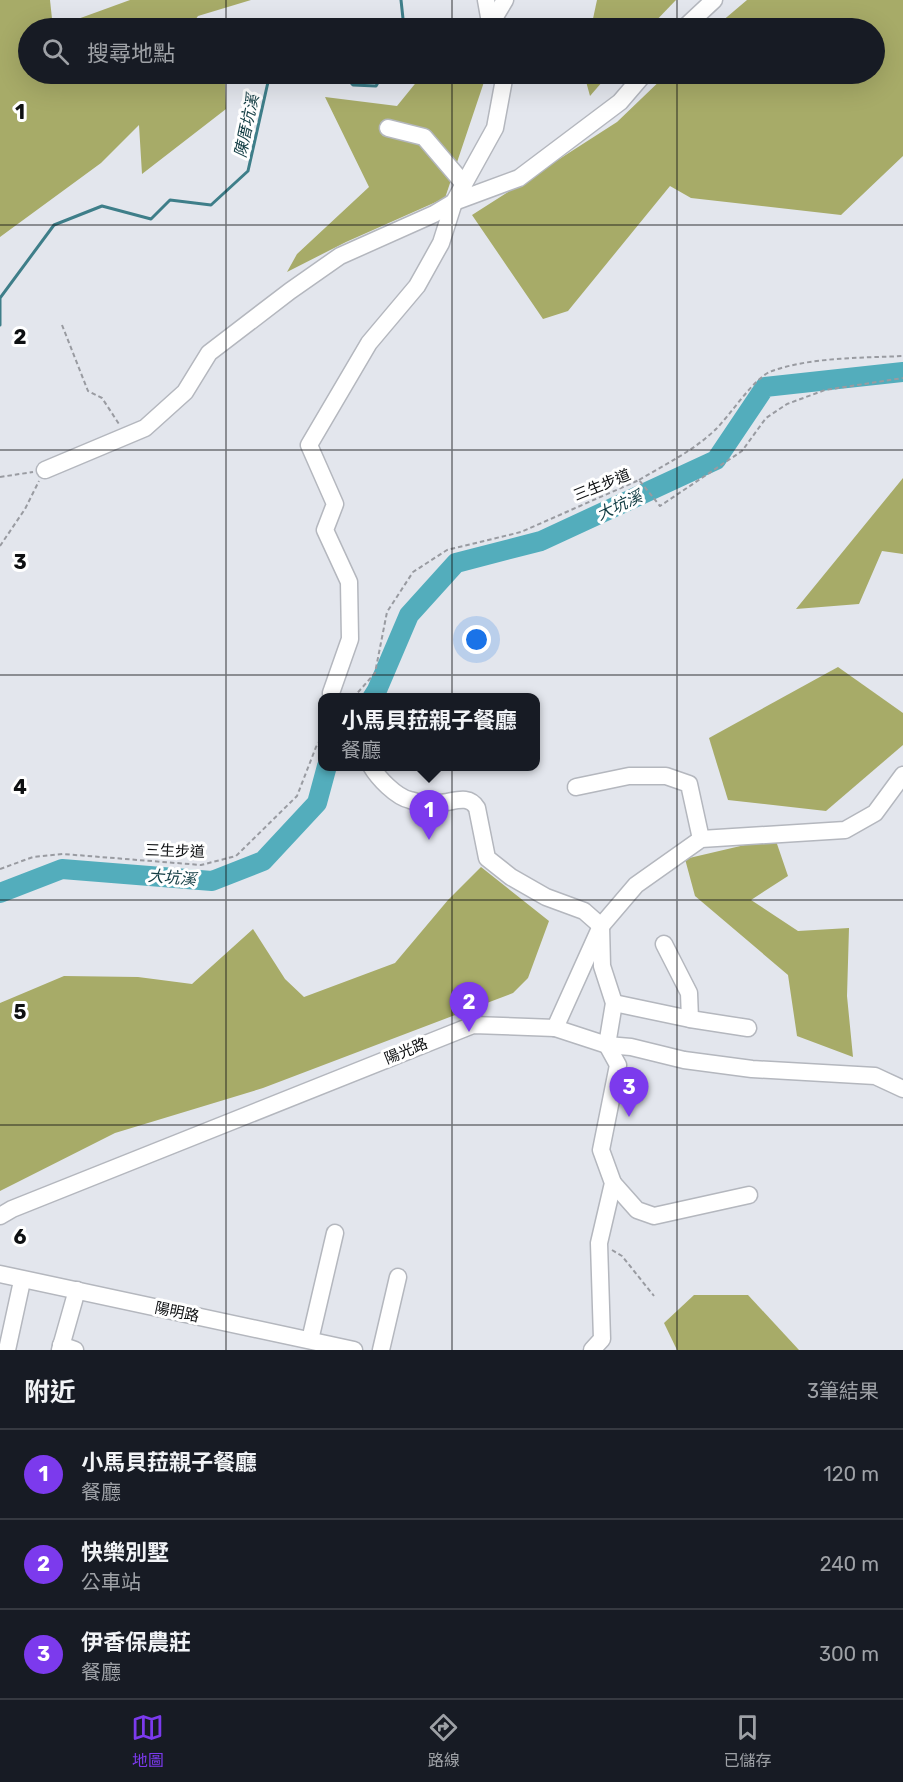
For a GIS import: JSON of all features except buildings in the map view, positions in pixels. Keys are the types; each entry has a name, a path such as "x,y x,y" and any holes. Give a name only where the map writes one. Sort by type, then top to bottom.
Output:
{"street":[{"path":"486,0 489,18"},
{"path":"496,18 505,0"},
{"path":"695,18 714,0"},
{"path":"331,693 350,639 349,582 325,530 335,504 309,445 369,343 417,286 441,243 454,202 495,128 503,84"},
{"path":"45,470 145,428 185,392 209,353 290,291 340,256 435,214 454,202 519,178 620,102 635,84"},
{"path":"388,128 424,137 464,184"},
{"path":"374,771 379,779 408,800 438,803 465,799 474,803 487,858 511,877 546,897 584,911 601,926 602,966 614,1003 607,1046 618,1065 601,1150 613,1183 638,1210 654,1216 749,1195"},
{"path":"555,1028 601,926 636,885 701,839 845,830 875,813 903,775"},
{"path":"576,787 628,776 666,776 689,784 701,839"},
{"path":"664,944 689,993 690,1019"},
{"path":"614,1003 748,1028"},
{"name":"陽光路","path":"6,1213 473,1025 555,1028 607,1046 631,1047 684,1060 752,1069 875,1076 903,1089"},
{"path":"592,1350 602,1339 599,1243 613,1183"},
{"path":"0,1227 6,1213"},
{"path":"310,1340 335,1233"},
{"name":"陽明路","path":"0,1274 22,1281 77,1290 354,1350"},
{"path":"381,1350 398,1277"},
{"path":"7,1350 22,1281"},
{"path":"65,1348 77,1290"}],"path":[{"path":"62,325 88,391 102,398 117,418 123,437"},
{"path":"639,480 693,449 717,428 748,391 770,371 824,359 903,356"},
{"name":"三生步道","path":"357,693 375,673 387,612 412,572 447,550 521,532 639,480 660,506 742,451 766,418 787,404 825,390 903,378"},
{"path":"0,477 45,470"},
{"path":"0,546 25,509 45,470"},
{"name":"三生步道","path":"0,869 33,857 63,854 201,865 236,856 297,796 318,744"},
{"path":"599,1243 622,1256 654,1296"}],"green space":[{"path":"0,0 50,0 52,18 18,18 18,84 225,84 226,109 142,174 139,125 101,163 0,237"},
{"path":"130,0 251,0 196,18 80,18"},
{"path":"597,0 676,0 659,18 593,18"},
{"path":"747,0 903,0 903,156 841,215 691,198 670,186 568,311 543,319 472,215 617,122 657,84 885,84 885,18 726,18"},
{"path":"415,84 483,84 445,198 346,242 287,272 297,254 369,187 325,97 397,106"},
{"path":"587,84 600,84 590,96"},
{"path":"903,478 903,554 882,551 859,604 796,609"},
{"path":"838,667 903,713 903,745 826,811 728,800 709,738"},
{"path":"775,838 788,876 751,900 798,931 849,928 847,996 853,1057 797,1036 788,975 695,896 685,859"},
{"path":"481,867 549,921 528,978 513,993 263,1088 115,1133 0,1191 0,1003 64,976 138,977 192,984 253,929 285,979 304,997 395,963 448,900"},
{"path":"694,1295 748,1295 799,1350 677,1350 664,1323"}],"waterway":[{"name":"陳厝坑溪","path":"401,0 403,18"},
{"name":"陳厝坑溪","path":"0,325 0,298 54,225 102,206 151,219 170,200 211,205 248,171 268,84"},
{"name":"陳厝坑溪","path":"352,84 376,86 377,84"},
{"name":"大坑溪","path":"375,693 409,615 456,563 541,541 716,460 765,387 903,372"},
{"name":"大坑溪","path":"0,893 62,869 212,881 263,861 317,803 326,771"}],"place":[{"name":"小馬貝菈親子餐廳","path":"429,840"},
{"name":"快樂別墅","path":"469,1032"},
{"name":"伊香保農莊","path":"629,1117"}]}
